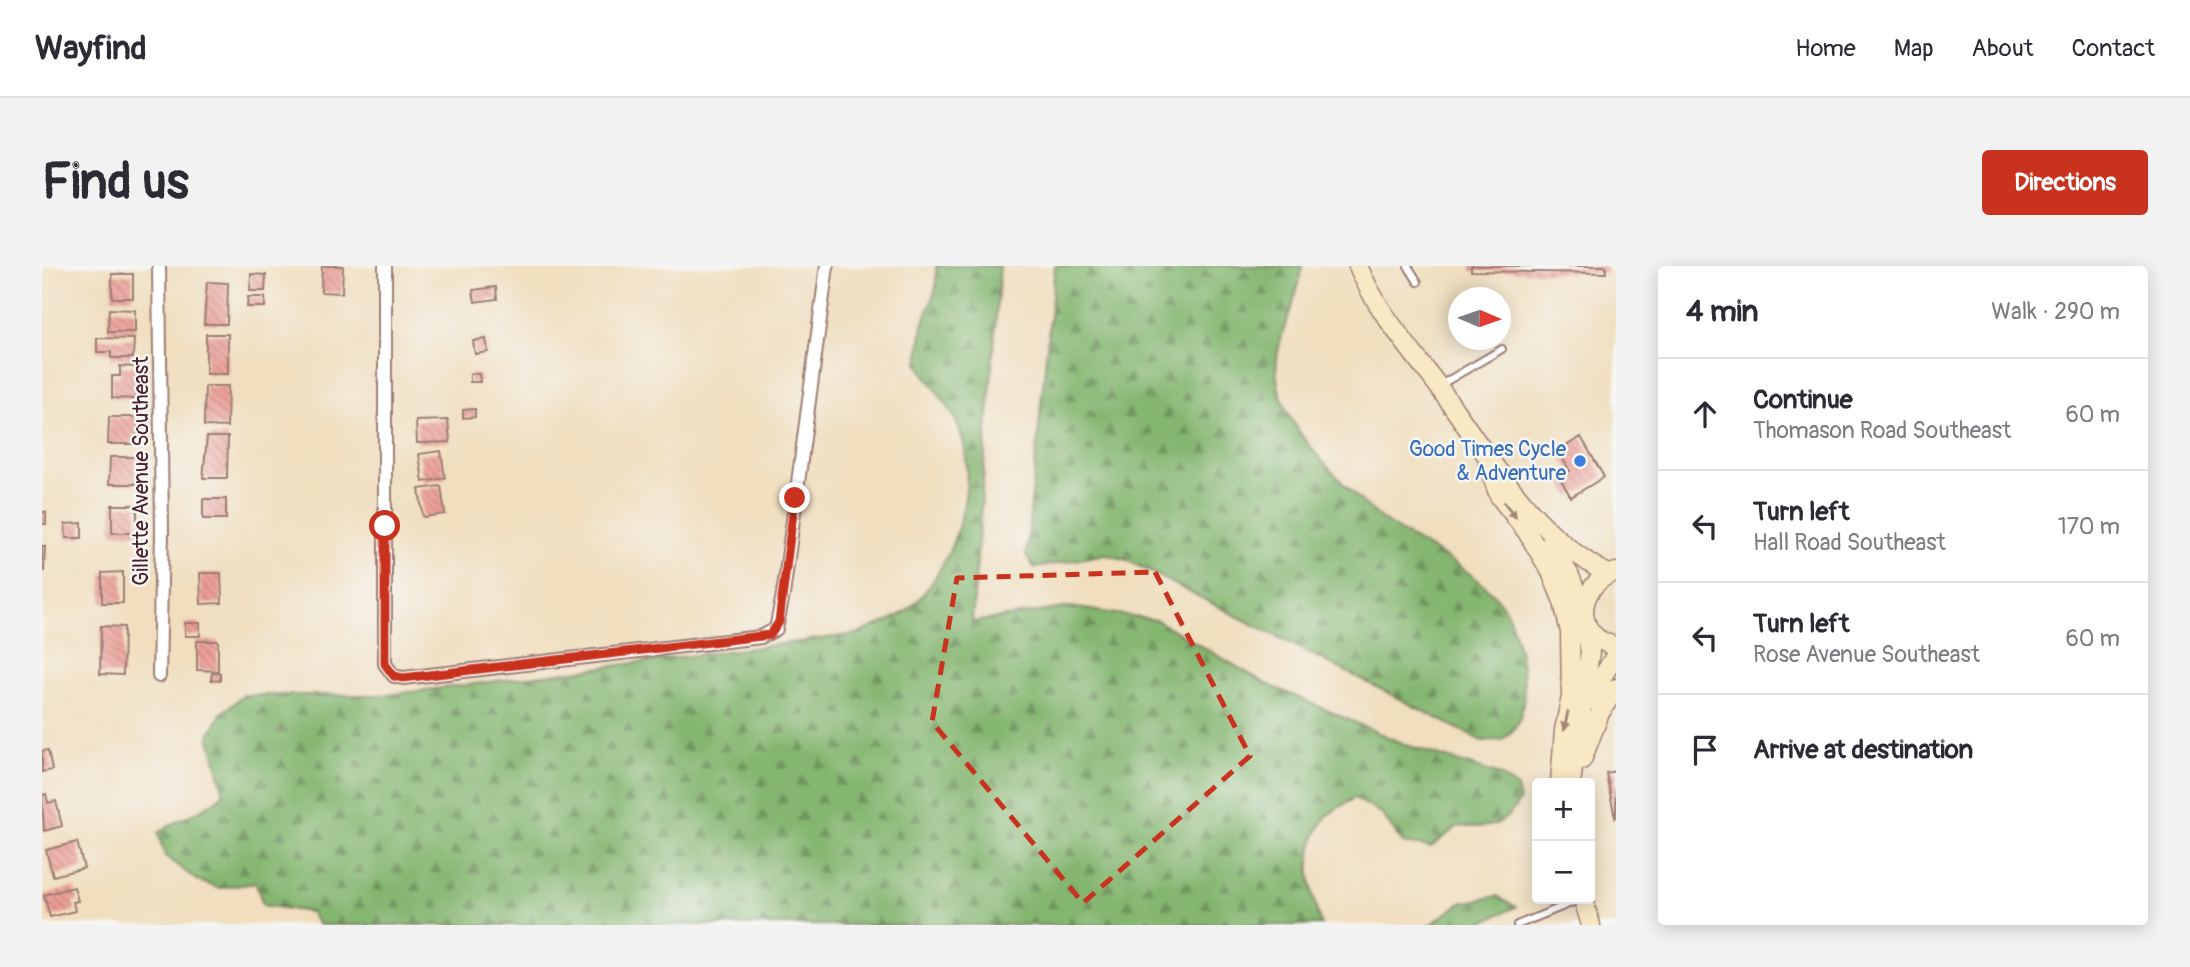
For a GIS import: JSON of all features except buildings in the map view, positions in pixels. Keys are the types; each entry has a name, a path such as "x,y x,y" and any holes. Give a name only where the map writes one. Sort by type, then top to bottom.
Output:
{"main road":[{"path":"1359,266 1391,322 1482,449 1538,521 1570,576 1594,635 1616,646"},
{"path":"1482,449 1499,496 1527,532 1551,572 1563,602 1570,632 1572,672 1561,778"},
{"path":"1538,521 1571,553 1612,573 1590,588 1584,615 1590,652 1573,778"},
{"path":"1583,710 1616,654"},
{"path":"1574,778 1600,713 1616,688"},
{"path":"1585,904 1591,925"}],"street":[{"name":"Gillette Avenue Southeast","path":"159,266 162,533 159,676"},
{"path":"385,266 385,659 389,671 403,678 761,637 776,629 827,266"}],"lane":[{"path":"1408,266 1418,282"},
{"path":"1438,386 1500,350"},
{"path":"1517,925 1570,904"}],"highlighted area":[{"path":"1155,572 1250,756 1083,903 932,722 957,578"}],"green space":[{"path":"936,266 1000,266 972,622 1071,607 1156,620 1267,684 1406,745 1500,775 1517,788 1520,800 1514,809 1494,825 1458,826 1431,847 1403,843 1381,813 1354,798 1327,816 1313,842 1311,883 1321,925 319,925 310,912 263,905 256,883 219,888 198,881 165,856 158,833 210,805 224,793 209,735 221,714 244,695 388,695 858,634 905,612 926,590 941,568 961,518 966,492 967,465 963,440 954,417 918,364 923,325 936,288"},
{"path":"1055,266 1302,266 1277,355 1280,392 1288,413 1317,455 1371,510 1397,530 1475,577 1500,602 1507,613 1518,644 1523,680 1521,712 1513,731 1502,740 1482,741 1127,560 1105,554 1035,568 1026,556"},
{"path":"1497,896 1516,907 1476,925 1430,925 1461,903"}],"place":[{"name":"Good Times Cycle & Adventure","path":"1580,461"}],"route":[{"path":"385,526 385,664 394,676 403,678 770,635 779,622 795,498"}]}
